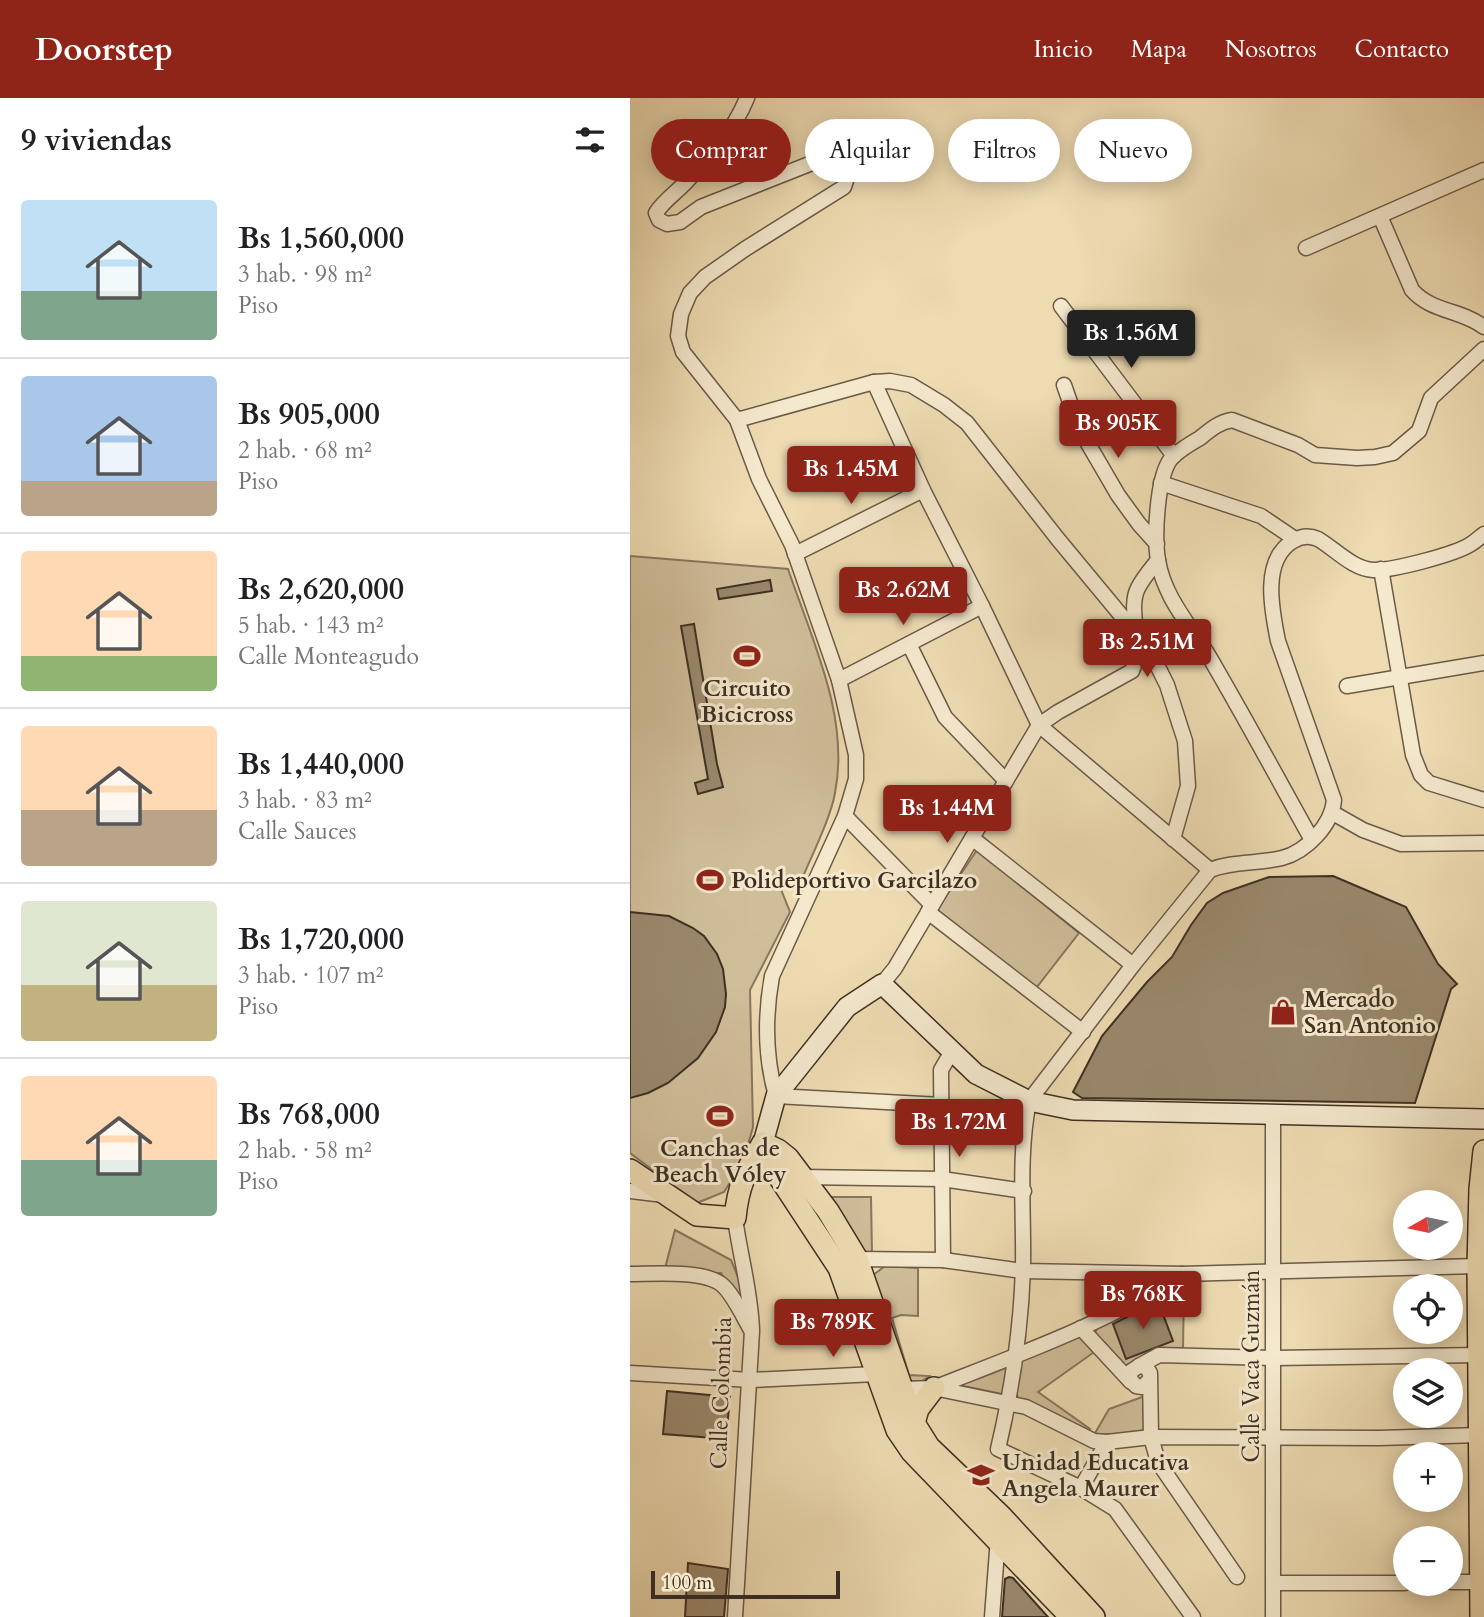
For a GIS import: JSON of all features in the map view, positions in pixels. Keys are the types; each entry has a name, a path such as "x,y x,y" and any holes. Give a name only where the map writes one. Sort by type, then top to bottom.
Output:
{"main road":[{"path":"764,1143 788,1158 795,1183 844,1234 848,1264 876,1374 897,1430 912,1452 1071,1617"},
{"name":"Calle Colombia","path":"735,1217 737,1194 746,1171 764,1143"},
{"path":"1481,1617 1478,1266 1484,1151"},
{"path":"630,1170 697,1215 735,1217"},
{"path":"848,1264 903,1389 914,1423 929,1447 1001,1516 1094,1617"},
{"path":"914,1423 918,1409 934,1388"}],"street":[{"path":"747,98 732,131 684,184 662,203 656,213 659,220 667,224 680,222 701,207 822,159 843,160 849,171 844,187 705,277 690,293 681,314 678,336 683,352 737,420 759,479 795,554 839,680 856,755 856,779 845,816 772,975 767,1000 769,1070 776,1096"},
{"path":"1306,248 1484,170"},
{"path":"1380,216 1417,296 1430,304 1472,318 1484,327"},
{"path":"1061,306 1174,456"},
{"path":"1311,840 1212,661 1178,612 1167,589 1158,560 1157,544 1164,471 1174,456 1221,422 1232,420 1315,455 1357,458 1393,453 1419,432 1431,398 1484,349"},
{"path":"737,420 874,382 890,381 911,385 967,423 1056,538 1149,649 1167,685 1185,741 1188,786 1173,839"},
{"path":"874,382 923,490 1039,725 1210,870"},
{"path":"1064,385 1079,428 1118,495 1157,544"},
{"path":"1161,484 1261,516 1295,539"},
{"path":"795,554 923,490"},
{"path":"1193,1617 1115,1509 1081,1488 998,1449 1016,1356 1023,1271 1024,1127 1029,1101 1210,870 1222,865 1285,858 1323,830 1333,813 1334,800 1278,641 1273,615 1271,583 1276,561 1285,547 1295,539 1307,536 1316,538 1357,565 1372,570 1448,553 1471,545 1484,534"},
{"path":"776,1096 847,1007 882,984 895,968 1039,725 1132,671 1138,652 1135,597 1138,587 1158,560"},
{"path":"1381,569 1413,755 1421,775 1429,783 1484,800"},
{"path":"839,680 982,606"},
{"path":"909,644 944,717 1006,781"},
{"path":"1347,686 1484,663"},
{"path":"1333,813 1363,830 1401,844 1484,843"},
{"path":"845,816 930,909 1083,1032"},
{"path":"972,838 1133,965"},
{"path":"882,984 976,1074 1029,1101 1073,1111 1484,1119"},
{"path":"943,1260 941,1070 952,1051"},
{"path":"776,1096 941,1105"},
{"name":"Calle Colombia","path":"764,1143 776,1096"},
{"name":"Calle Vaca Guzmán","path":"1272,1114 1273,1617"},
{"path":"795,1183 942,1179 1024,1191"},
{"path":"630,1191 665,1196"},
{"name":"Calle Colombia","path":"735,1217 751,1302 752,1331 735,1617"},
{"path":"848,1264 943,1260 1023,1271 1182,1274 1478,1266"},
{"path":"630,1274 683,1275 710,1279 723,1285 752,1331"},
{"path":"934,1388 1081,1328 1149,1296 1182,1274"},
{"path":"1081,1328 1139,1374 1151,1401 1152,1437 1158,1462 1237,1577"},
{"path":"1139,1374 1159,1355 1274,1358 1480,1355"},
{"path":"630,1373 751,1380 876,1374 903,1389 934,1388 1026,1407 1094,1441 1107,1442 1152,1437 1480,1434"},
{"path":"1081,1488 1107,1442"},
{"path":"992,1617 1001,1516"},
{"path":"1463,1582 1481,1582"},
{"path":"1274,1583 1393,1583"}],"shaded area":[{"name":"Polideportivo Garcilazo","path":"630,556 788,569 826,679 837,736 838,764 830,813 802,879 778,882 790,912 750,990 753,1127 743,1162 724,1192 697,1203 630,1153"},
{"path":"977,850 1079,933 1033,992 932,917"},
{"path":"826,1197 871,1197 872,1255 859,1257"},
{"path":"675,1230 731,1260 745,1294 744,1313 721,1273 664,1272"},
{"path":"885,1266 918,1268 918,1316 901,1315 892,1318 909,1375 929,1376 921,1382 906,1381 872,1276"},
{"path":"1184,1280 1183,1352 1155,1351 1125,1366 1095,1335 1097,1327 1158,1301"},
{"path":"1077,1336 1097,1350 1038,1392 1090,1429 1086,1433 1019,1400 1015,1391 1021,1360"},
{"path":"1005,1367 1008,1370 1006,1390 1002,1394 963,1386 961,1383"},
{"path":"1145,1396 1144,1431 1094,1435 1109,1409"}],"building":[{"path":"770,580 772,591 719,599 717,589"},
{"path":"694,624 723,787 698,794 695,783 708,779 681,626"},
{"name":"Mercado San Antonio","path":"1333,876 1406,907 1438,964 1457,984 1451,989 1415,1103 1082,1098 1073,1092 1102,1036 1147,982 1172,957 1207,903 1223,893 1269,877"},
{"path":"630,912 669,916 704,936 717,954 723,969 726,994 725,1007 716,1032 698,1058 668,1083 630,1098"},
{"path":"1158,1301 1173,1341 1126,1359 1113,1324"},
{"path":"667,1391 730,1397 726,1439 663,1434"},
{"path":"688,1563 728,1569 724,1617 685,1617"},
{"path":"1013,1578 1048,1617 1002,1617 1005,1579"}],"place":[{"name":"Circuito Bicicross","path":"747,656"},
{"name":"Polideportivo Garcilazo","path":"710,880"},
{"name":"Mercado San Antonio","path":"1283,1012"},
{"name":"Canchas de Beach Vóley","path":"720,1116"},
{"name":"Unidad Educativa Angela Maurer","path":"981,1475"}]}
